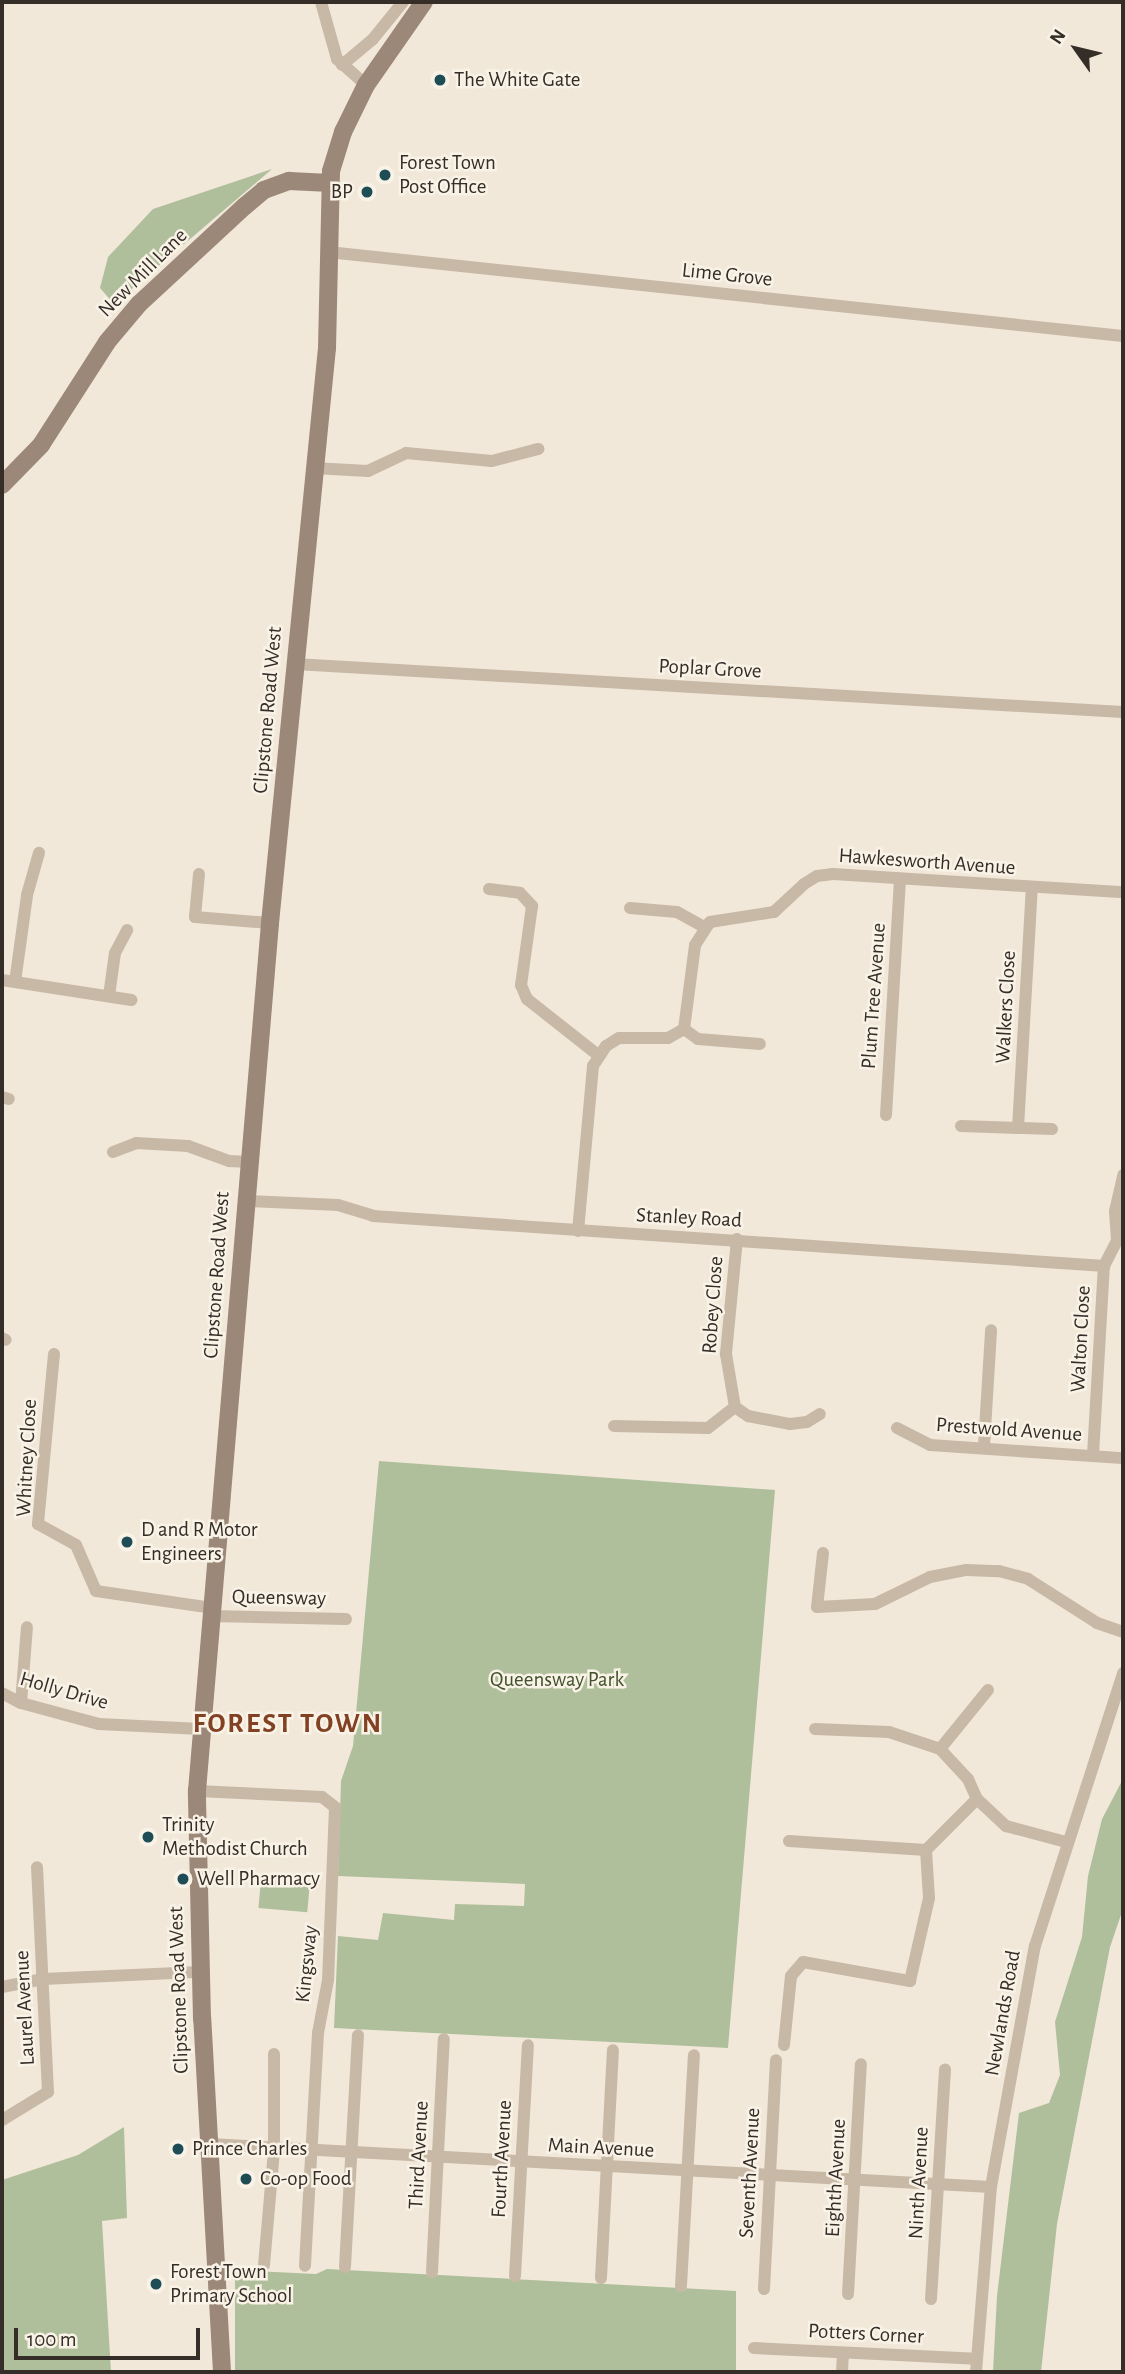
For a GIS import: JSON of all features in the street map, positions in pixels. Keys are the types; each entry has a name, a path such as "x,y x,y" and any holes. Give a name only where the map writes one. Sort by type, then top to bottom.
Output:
{"main road":[{"name":"Clipstone Road West","path":"222,2372 200,1972 197,1791 270,923 327,348 330,183 343,132 366,86 424,2"},
{"name":"New Mill Lane","path":"2,485 41,445 107,342 139,304 245,206 264,190 289,181 330,183"}],"street":[{"path":"321,2 328,37 342,65 366,86"},
{"path":"342,65 373,38 403,2"},
{"name":"Lime Grove","path":"328,252 1123,336"},
{"path":"313,468 368,471 406,453 492,461 538,449"},
{"name":"Poplar Grove","path":"295,664 1123,712"},
{"path":"15,982 27,895 39,853"},
{"path":"199,874 195,917 270,923"},
{"name":"Hawkesworth Avenue","path":"704,927 721,918 744,919 775,912 817,876 1123,892"},
{"name":"Plum Tree Avenue","path":"886,1115 900,880"},
{"name":"Walkers Close","path":"1018,1128 1032,888"},
{"path":"489,889 520,892 532,906 522,985 527,999 598,1055"},
{"path":"630,908 677,912 704,927 695,945 684,1029"},
{"path":"109,996 116,953 127,930"},
{"path":"2,980 131,1000"},
{"path":"578,1231 591,1077 598,1055 619,1038 668,1038 684,1029"},
{"path":"684,1029 698,1039 760,1044"},
{"path":"961,1126 1052,1129"},
{"path":"113,1152 136,1143 187,1146 229,1161 249,1163"},
{"path":"1104,1266 1118,1255 1123,1175"},
{"name":"Stanley Road","path":"246,1201 338,1205 373,1216 1104,1266"},
{"name":"Robey Close","path":"735,1406 726,1354 737,1240"},
{"name":"Walton Close","path":"1093,1455 1104,1266"},
{"path":"984,1446 991,1330"},
{"name":"Whitney Close","path":"54,1354 38,1524 76,1545 96,1591 211,1612"},
{"path":"614,1426 708,1428 735,1406 748,1416 779,1423 807,1422 820,1414"},
{"name":"Prestwold Avenue","path":"897,1428 930,1445 984,1446 1123,1458"},
{"path":"823,1553 817,1607 875,1604 930,1577 966,1570 999,1571 1028,1579 1097,1623 1123,1632"},
{"name":"Queensway","path":"211,1612 346,1619"},
{"path":"21,1703 27,1627"},
{"name":"Newlands Road","path":"976,2366 991,2187 1035,1946 1066,1842 1123,1673"},
{"path":"940,1749 988,1690"},
{"name":"Holly Drive","path":"2,1693 21,1703 99,1724 201,1729"},
{"path":"815,1729 889,1732 940,1749 968,1779 977,1799 1006,1826 1066,1842"},
{"name":"Kingsway","path":"197,1791 322,1797 335,1807 328,1980 318,2033 314,2153 305,2266"},
{"path":"784,2045 791,1976 803,1962 910,1980 929,1898 926,1850 977,1799"},
{"path":"789,1841 926,1850"},
{"name":"Laurel Avenue","path":"2,2120 48,2092 37,1867"},
{"path":"2,1987 43,1979 200,1972"},
{"path":"345,2267 358,2035"},
{"name":"Third Avenue","path":"432,2272 444,2039"},
{"name":"Fourth Avenue","path":"515,2276 528,2045"},
{"path":"601,2278 612,2050"},
{"path":"264,2265 274,2151 274,2054"},
{"path":"681,2286 694,2055"},
{"name":"Seventh Avenue","path":"764,2289 776,2060"},
{"name":"Eighth Avenue","path":"848,2294 861,2064"},
{"name":"Ninth Avenue","path":"931,2299 945,2069"},
{"name":"Main Avenue","path":"209,2144 274,2151 991,2187"},
{"name":"Potters Corner","path":"754,2348 843,2353 976,2366"},
{"path":"842,2372 843,2353"}],"green space":[{"path":"272,169 114,304 100,288 108,257 153,209"},
{"name":"Queensway Park","path":"379,1461 775,1490 728,2048 334,2028 338,1936 378,1940 383,1913 454,1920 455,1904 524,1906 525,1884 338,1876 341,1781 353,1746"},
{"path":"1123,1779 1123,1909 1110,1947 1057,2224 1041,2372 993,2372 997,2296 1019,2113 1049,2103 1060,2075 1055,2022 1082,1937 1088,1876 1102,1819"},
{"path":"261,1879 310,1883 307,1912 258,1908"},
{"path":"124,2127 127,2218 102,2221 111,2372 2,2372 2,2180 78,2155"},
{"path":"327,2269 736,2291 736,2372 235,2372 235,2270 316,2274"}],"place":[{"name":"The White Gate","path":"440,80"},
{"name":"Forest Town Post Office","path":"385,175"},
{"name":"BP","path":"367,192"},
{"name":"D and R Motor Engineers","path":"127,1542"},
{"name":"Trinity Methodist Church","path":"148,1837"},
{"name":"Well Pharmacy","path":"183,1879"},
{"name":"Prince Charles","path":"178,2149"},
{"name":"Co-op Food","path":"246,2179"},
{"name":"Forest Town Primary School","path":"156,2284"}],"district":[{"name":"FOREST TOWN","path":"288,1724"}]}
